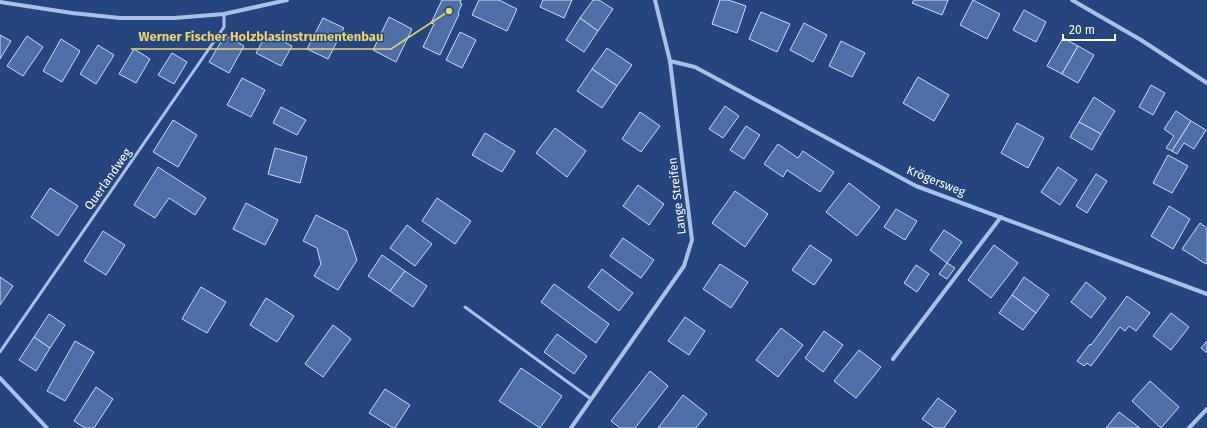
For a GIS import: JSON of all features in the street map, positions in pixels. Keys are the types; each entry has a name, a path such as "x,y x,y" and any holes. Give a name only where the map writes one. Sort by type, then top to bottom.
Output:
{"street":[{"path":"0,2 72,13 120,18 174,18 224,14 288,0"},
{"name":"Lange Streifen","path":"574,427 591,399 684,266 692,240 670,61 655,0"},
{"path":"1072,0 1141,40 1207,83"},
{"name":"Krögersweg","path":"670,61 695,67 916,186 1207,294"},
{"path":"893,359 1001,217"},
{"path":"0,378 47,428"},
{"path":"1189,428 1207,408"}],"lane":[{"name":"Querlandweg","path":"0,352 224,27 224,14"},
{"path":"465,307 591,399"}],"building":[{"path":"442,0 461,0 460,3 462,4 458,13 459,14 440,55 423,47 434,24 431,23"},
{"path":"479,0 499,0 517,9 507,31 472,15"},
{"path":"543,0 572,0 564,18 540,7"},
{"path":"593,0 599,0 613,9 598,31 580,18"},
{"path":"720,0 728,0 746,6 737,33 712,24"},
{"path":"914,0 948,0 942,15 912,3"},
{"path":"973,0 1000,14 987,39 960,25"},
{"path":"1024,10 1046,22 1036,42 1013,30"},
{"path":"761,12 790,24 777,52 749,39"},
{"path":"389,17 412,29 396,62 373,50"},
{"path":"323,18 344,28 328,59 307,49"},
{"path":"580,18 598,31 584,52 566,40"},
{"path":"804,23 827,35 813,62 790,50"},
{"path":"460,32 476,40 462,68 446,60"},
{"path":"267,33 292,46 281,66 256,53"},
{"path":"0,35 11,41 0,59"},
{"path":"225,35 244,46 229,73 209,62"},
{"path":"27,36 43,47 23,76 7,66"},
{"path":"1063,38 1078,46 1062,74 1047,66"},
{"path":"61,39 80,51 62,82 43,71"},
{"path":"841,41 865,53 852,77 829,66"},
{"path":"98,45 114,55 96,84 80,74"},
{"path":"1078,46 1094,55 1078,83 1062,74"},
{"path":"607,48 632,65 617,86 592,69"},
{"path":"134,49 150,59 136,83 119,74"},
{"path":"172,53 187,62 174,84 158,75"},
{"path":"592,69 617,86 602,108 577,91"},
{"path":"918,77 949,95 934,121 903,103"},
{"path":"242,78 265,90 251,117 227,105"},
{"path":"1151,85 1165,93 1153,115 1139,107"},
{"path":"1094,97 1115,111 1101,134 1079,122"},
{"path":"725,106 739,116 723,138 709,129"},
{"path":"281,107 306,120 297,135 273,123"},
{"path":"1176,111 1191,121 1172,151 1166,148 1174,136 1164,129"},
{"path":"640,112 660,126 641,152 622,139"},
{"path":"173,120 197,135 178,167 153,152"},
{"path":"1191,121 1206,130 1194,149 1184,143 1177,154 1172,151"},
{"path":"1079,122 1101,134 1092,150 1070,137"},
{"path":"1017,123 1044,138 1028,168 1001,153"},
{"path":"746,126 760,135 744,159 730,150"},
{"path":"555,128 586,151 567,177 536,153"},
{"path":"485,133 515,151 502,172 472,155"},
{"path":"778,144 798,158 803,151 834,172 820,192 787,170 783,177 764,164"},
{"path":"275,148 307,157 300,183 268,174"},
{"path":"1168,155 1188,166 1172,193 1153,183"},
{"path":"158,167 206,198 195,215 169,198 155,218 134,205"},
{"path":"1058,167 1077,180 1060,205 1041,192"},
{"path":"1096,174 1107,181 1087,213 1076,206"},
{"path":"849,183 880,207 857,236 826,212"},
{"path":"638,185 664,204 649,225 623,206"},
{"path":"50,188 78,206 58,236 31,217"},
{"path":"735,191 768,214 745,247 712,223"},
{"path":"437,198 471,221 455,244 422,221"},
{"path":"246,203 278,220 265,245 233,229"},
{"path":"1169,206 1190,219 1173,249 1151,236"},
{"path":"896,209 917,221 905,240 884,227"},
{"path":"316,215 347,231 357,260 338,290 314,276 321,264 317,248 303,241"},
{"path":"1200,223 1207,228 1206,264 1182,249"},
{"path":"407,225 432,244 415,266 390,248"},
{"path":"944,230 962,242 947,263 930,250"},
{"path":"103,231 125,245 106,275 84,261"},
{"path":"623,238 654,260 641,278 610,256"},
{"path":"810,245 832,260 814,285 792,270"},
{"path":"994,245 1018,263 991,298 968,280"},
{"path":"382,255 405,271 390,291 368,276"},
{"path":"947,263 955,268 947,279 939,274"},
{"path":"720,264 748,282 731,308 703,289"},
{"path":"916,265 929,274 917,292 904,283"},
{"path":"602,269 633,293 619,311 588,287"},
{"path":"405,271 427,286 413,307 390,291"},
{"path":"0,277 13,286 0,305"},
{"path":"1024,277 1049,295 1036,313 1012,295"},
{"path":"1086,282 1106,298 1091,318 1071,302"},
{"path":"554,284 609,324 596,343 541,302"},
{"path":"201,287 226,302 207,333 182,319"},
{"path":"1012,295 1036,313 1023,330 999,313"},
{"path":"1127,296 1150,313 1136,331 1129,326 1125,331 1120,327 1091,366 1087,363 1084,366 1077,361 1090,344 1091,345"},
{"path":"266,298 294,316 277,342 250,325"},
{"path":"1171,313 1189,327 1171,350 1153,336"},
{"path":"49,314 65,325 50,348 34,337"},
{"path":"685,317 705,331 689,355 668,341"},
{"path":"333,325 351,339 323,377 305,364"},
{"path":"781,328 803,345 778,377 756,360"},
{"path":"824,331 843,345 823,372 805,358"},
{"path":"557,334 587,356 574,374 544,352"},
{"path":"34,337 50,348 36,371 19,360"},
{"path":"75,341 94,352 65,401 47,391"},
{"path":"1207,341 1207,353 1201,348"},
{"path":"859,350 881,367 856,398 834,381"},
{"path":"521,368 562,396 540,428 499,401"},
{"path":"650,371 668,386 635,428 620,428 611,421"},
{"path":"1150,381 1179,407 1161,428 1132,401"},
{"path":"96,387 113,399 94,428 85,428 74,421"},
{"path":"385,389 410,405 395,428 369,413"},
{"path":"683,395 707,414 696,428 658,428"},
{"path":"938,398 956,411 944,428 935,428 922,419"},
{"path":"1119,412 1140,428 1106,428"}],"place":[{"name":"Werner Fischer Holzblasinstrumentenbau","path":"449,11"}]}
